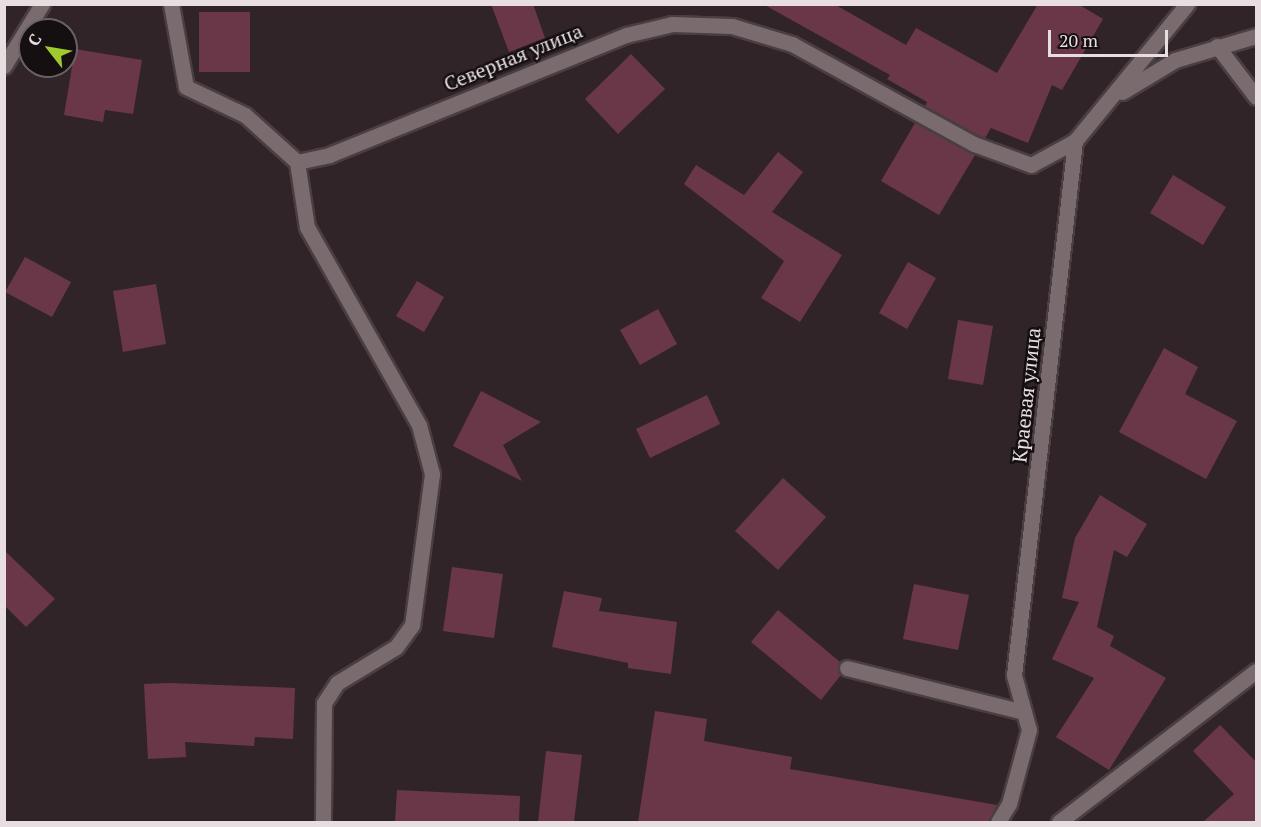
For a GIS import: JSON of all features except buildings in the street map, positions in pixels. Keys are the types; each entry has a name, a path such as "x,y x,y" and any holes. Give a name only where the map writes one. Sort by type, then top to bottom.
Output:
{"street":[{"path":"4,66 42,4"},
{"path":"171,4 186,87 245,115 297,162 307,228 419,425 432,474 412,625 396,647 337,683 324,703 324,822"},
{"path":"1075,141 1112,99 1187,4"},
{"name":"Северная улица","path":"297,162 328,155 560,59 672,24 732,26 792,44 974,144 1031,165 1075,141"},
{"path":"1112,99 1175,60 1257,36"},
{"path":"1217,46 1257,97"},
{"name":"Краевая улица","path":"998,822 1009,804 1029,730 1014,675 1075,141"},
{"path":"847,668 1024,712"},
{"path":"1059,822 1257,671"}]}
